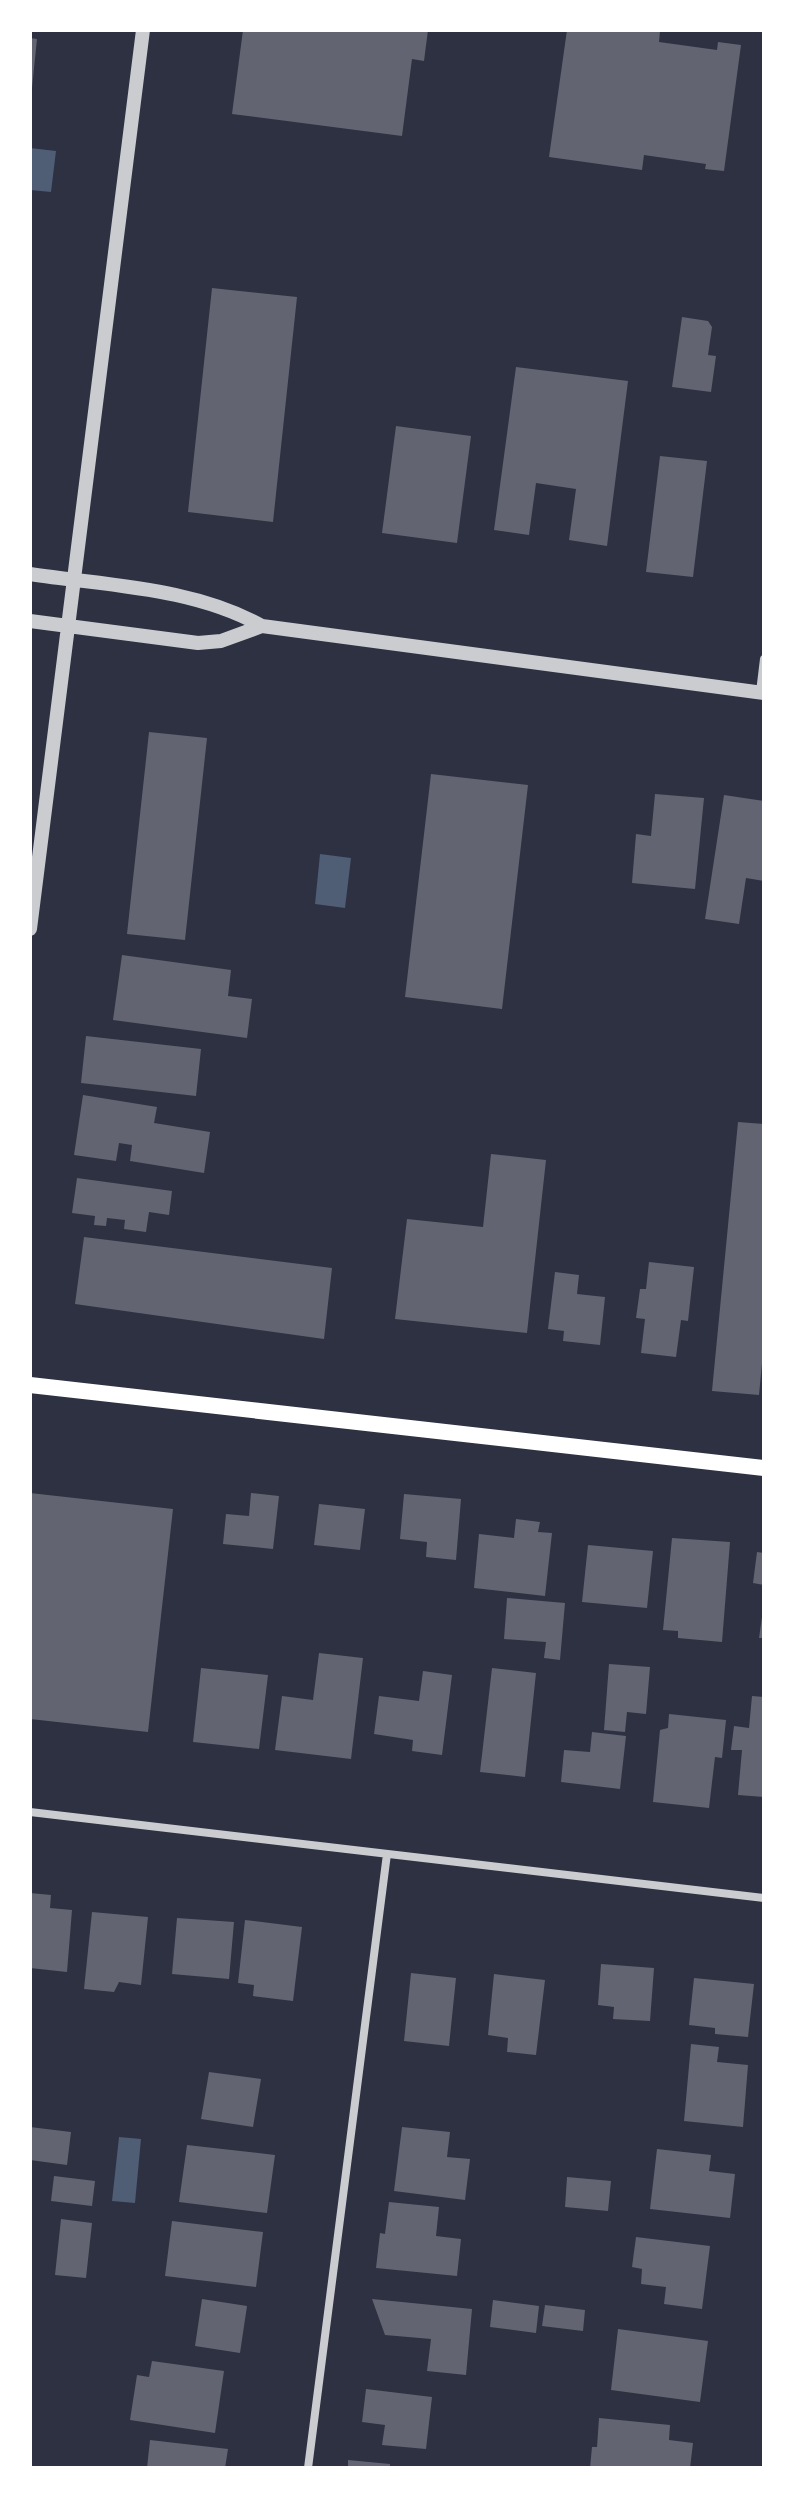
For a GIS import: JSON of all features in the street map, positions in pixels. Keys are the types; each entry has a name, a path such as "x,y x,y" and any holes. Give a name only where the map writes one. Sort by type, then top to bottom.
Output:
{"main road":[{"path":"30,1385 764,1468"}],"street":[{"path":"30,929 143,30"},
{"path":"30,574 185,596 224,607 262,626 762,692 764,659"},
{"path":"30,621 198,643 221,641 262,626"},
{"path":"30,1812 764,1898"},
{"path":"308,2468 387,1854"}],"water":[{"path":"30,148 56,151 51,192 30,190"},
{"path":"320,854 351,858 345,908 315,904"},
{"path":"119,2137 141,2139 135,2203 112,2201"}],"building":[{"path":"243,30 428,30 424,61 412,59 402,136 232,114"},
{"path":"567,30 656,30 660,31 659,42 717,50 718,42 741,45 724,171 705,169 706,164 644,155 642,170 549,157"},
{"path":"30,38 37,39 32,88 30,88"},
{"path":"212,288 297,297 273,522 188,512"},
{"path":"682,317 708,321 712,327 708,355 716,356 711,392 672,387"},
{"path":"516,367 628,381 607,546 569,540 576,489 536,483 529,535 494,530"},
{"path":"396,426 471,436 457,543 382,533"},
{"path":"660,456 707,461 693,577 646,572"},
{"path":"149,732 207,738 185,940 127,934"},
{"path":"431,774 528,785 502,1009 405,997"},
{"path":"655,794 704,798 695,889 632,883 636,834 651,836"},
{"path":"724,795 764,801 764,881 746,878 739,924 705,919"},
{"path":"122,955 231,970 228,996 252,999 247,1038 113,1020"},
{"path":"86,1036 201,1049 196,1096 81,1083"},
{"path":"83,1095 157,1107 154,1123 210,1132 204,1173 130,1161 132,1145 119,1143 116,1161 74,1155"},
{"path":"738,1122 764,1124 764,1342 759,1395 712,1391"},
{"path":"491,1154 546,1160 527,1333 395,1319 407,1219 483,1227"},
{"path":"77,1178 172,1191 169,1215 149,1212 146,1232 124,1229 125,1220 107,1218 106,1226 94,1225 95,1216 72,1213"},
{"path":"84,1237 332,1268 324,1339 75,1304"},
{"path":"649,1262 694,1267 688,1321 681,1320 676,1357 641,1353 645,1319 636,1318 640,1289 646,1289"},
{"path":"555,1272 579,1275 577,1294 605,1297 600,1345 563,1341 564,1331 548,1329"},
{"path":"30,1493 173,1509 148,1732 30,1719"},
{"path":"251,1493 279,1496 273,1549 223,1544 226,1514 249,1516"},
{"path":"404,1494 461,1499 456,1560 426,1557 427,1542 400,1539"},
{"path":"319,1504 365,1509 360,1550 314,1545"},
{"path":"516,1519 540,1522 538,1532 552,1533 545,1596 474,1588 479,1534 514,1538"},
{"path":"672,1538 730,1542 722,1642 678,1638 678,1631 663,1630"},
{"path":"588,1545 653,1551 647,1608 582,1602"},
{"path":"757,1552 764,1553 764,1585 753,1583"},
{"path":"507,1598 565,1603 560,1660 544,1658 546,1642 504,1639"},
{"path":"762,1617 764,1638 759,1638"},
{"path":"319,1653 363,1658 351,1759 275,1750 282,1696 313,1700"},
{"path":"609,1664 650,1667 646,1714 627,1712 625,1732 604,1730"},
{"path":"201,1668 268,1675 259,1749 193,1742"},
{"path":"492,1668 536,1673 525,1777 480,1772"},
{"path":"423,1671 452,1675 442,1755 412,1751 413,1740 374,1734 379,1696 419,1701"},
{"path":"752,1696 764,1697 764,1797 738,1795 742,1750 731,1750 734,1726 749,1728"},
{"path":"669,1714 726,1720 722,1758 715,1757 709,1808 653,1802 660,1730 668,1728"},
{"path":"592,1732 626,1736 620,1789 561,1782 564,1750 590,1752"},
{"path":"30,1893 51,1895 50,1908 72,1910 67,1972 30,1968"},
{"path":"92,1912 148,1917 141,1985 119,1982 114,1992 84,1989"},
{"path":"177,1918 234,1922 229,1979 172,1974"},
{"path":"245,1920 302,1927 293,2001 253,1996 254,1985 238,1983"},
{"path":"601,1964 654,1968 650,2021 613,2019 614,2007 598,2005"},
{"path":"411,1973 456,1978 449,2046 404,2041"},
{"path":"494,1974 545,1980 536,2055 507,2052 508,2038 488,2035"},
{"path":"694,1978 754,1984 748,2037 715,2034 715,2028 689,2025"},
{"path":"691,2044 719,2047 717,2062 748,2065 743,2127 684,2121"},
{"path":"209,2072 261,2079 253,2127 201,2119"},
{"path":"30,2127 71,2132 67,2165 30,2160"},
{"path":"402,2127 450,2132 447,2157 470,2159 465,2200 394,2191"},
{"path":"187,2145 275,2155 267,2213 179,2202"},
{"path":"657,2149 711,2155 709,2171 735,2174 730,2218 650,2209"},
{"path":"54,2176 95,2181 92,2206 51,2201"},
{"path":"567,2177 611,2181 608,2211 565,2207"},
{"path":"389,2202 439,2207 436,2236 461,2239 457,2276 376,2268 380,2233 385,2234"},
{"path":"61,2219 92,2223 86,2278 55,2275"},
{"path":"172,2221 263,2232 256,2287 165,2276"},
{"path":"636,2237 710,2246 702,2309 664,2304 666,2287 641,2284 642,2269 632,2267"},
{"path":"202,2299 247,2306 240,2353 195,2346"},
{"path":"372,2299 472,2309 466,2375 427,2371 431,2339 385,2335"},
{"path":"493,2300 539,2306 536,2333 490,2327"},
{"path":"545,2305 585,2310 583,2331 542,2326"},
{"path":"618,2329 708,2341 700,2402 611,2390"},
{"path":"152,2361 224,2371 215,2433 130,2420 137,2375 149,2377"},
{"path":"366,2389 432,2397 426,2449 382,2445 385,2425 362,2422"},
{"path":"599,2418 670,2425 669,2440 693,2443 690,2468 590,2468 592,2447 597,2447"},
{"path":"150,2440 228,2449 225,2468 147,2468"},
{"path":"348,2460 390,2464 390,2468 348,2468"}]}
